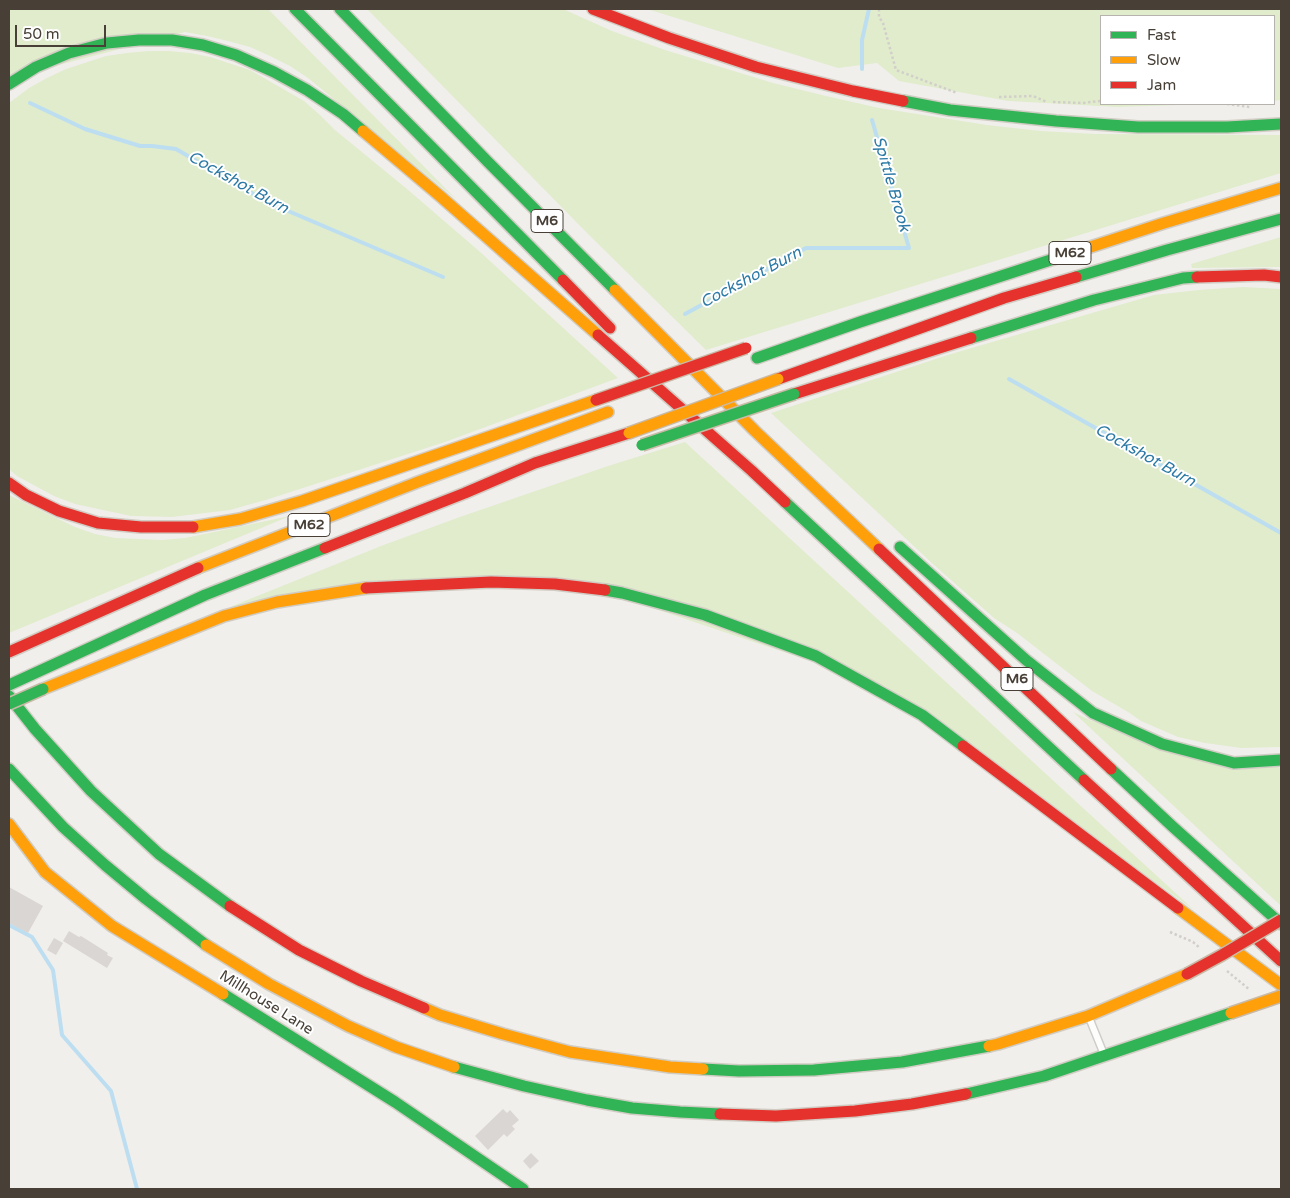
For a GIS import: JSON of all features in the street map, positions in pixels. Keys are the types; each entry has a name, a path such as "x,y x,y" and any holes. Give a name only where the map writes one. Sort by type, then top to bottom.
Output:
{"main road":[{"name":"M6","path":"295,9 752,471 1281,961"},
{"name":"M6","path":"340,9 488,162 755,431 1172,826 1281,924"},
{"path":"593,9 669,38 756,67 854,92 950,110 1056,122 1138,126 1227,127 1281,124"},
{"path":"9,84 36,67 69,53 107,43 139,40 172,40 203,44 236,55 274,72 307,90 344,114 440,196 752,471"},
{"name":"M62","path":"752,360 860,322 1164,223 1281,188"},
{"name":"M62","path":"9,685 205,595 535,463 629,433 1004,298 1281,219"},
{"path":"637,447 794,394 1094,300 1183,278 1264,275 1281,277"},
{"path":"9,483 26,495 60,511 98,523 141,528 192,527 240,519 302,502 746,348 860,322"},
{"path":"692,382 710,375"},
{"path":"654,395 673,388"},
{"name":"M62","path":"12,651 205,565 418,482 613,410"},
{"path":"755,431 844,500"},
{"path":"466,492 550,470"},
{"path":"888,537 1026,660 1093,712 1162,744 1234,763 1281,760"},
{"path":"9,704 224,616 277,602 372,587 491,582 554,584 622,593 704,614 816,656 922,715 1281,985"},
{"path":"9,696 35,729 92,791 159,854 222,901 299,950 361,981 440,1015 570,1052 670,1067 740,1071 814,1070 902,1062 988,1046 1088,1016 1187,974 1222,956 1281,920"},
{"path":"9,769 63,827 105,866 204,944 269,984 348,1026 396,1047 448,1065 524,1086 587,1100 632,1108 776,1116 855,1111 902,1105 983,1092 1044,1076 1281,996"},
{"name":"Millhouse Lane","path":"9,824 45,872 112,926 396,1102 523,1189"}],"lane":[{"path":"1088,1016 1104,1055"}],"path":[{"path":"879,9 879,17 896,70 961,94"},
{"path":"997,97 1033,96 1048,102 1082,103 1100,101"}],"green space":[{"path":"9,9 268,9 457,200 308,78 270,56 250,47 228,41 185,32 9,78"},
{"path":"367,9 563,9 612,31 665,50 773,83 879,108 987,125 1041,131 1096,134 1281,135 1281,173 706,350 588,234"},
{"path":"647,9 1281,9 1281,100 1275,101 1275,15 1100,15 1100,105 1179,105 1117,107 1008,101 899,81 877,63 838,68"},
{"path":"148,51 190,53 210,57 250,70 304,101 335,130 479,251 618,378 445,442 230,510 172,517 131,516 75,504 54,496 17,476 9,469 9,103 29,88 66,69 106,56"},
{"path":"1281,237 1281,267 1192,268 1191,264"},
{"path":"1243,287 1281,289 1281,747 1241,748 1178,737 1141,721 1092,691 1017,633 994,618 934,565 771,413 951,354 1154,295"},
{"path":"685,442 1194,910 885,686 566,579 230,607 381,546 457,518 608,466"},
{"path":"9,495 75,527 115,538 162,540 185,538 290,516 9,633"},
{"path":"1073,712 1092,721 1281,768 1281,906"}],"building":[{"path":"9,887 43,906 28,933 9,923"},
{"path":"69,931 79,937 81,936 108,953 107,955 113,958 107,968 63,941"},
{"path":"54,938 63,943 56,955 47,950"},
{"path":"503,1109 507,1113 510,1110 519,1120 512,1126 515,1129 507,1137 504,1134 488,1150 475,1136"},
{"path":"531,1153 539,1161 530,1169 523,1161"}],"waterway":[{"name":"Spittle Brook","path":"862,69 862,40 869,9"},
{"name":"Cockshot Burn","path":"30,103 85,129 140,146 176,149 267,202 443,277"},
{"name":"Cockshot Burn","path":"685,314 806,248 909,248 872,120"},
{"name":"Cockshot Burn","path":"1009,379 1281,533"},
{"path":"9,925 32,937 53,970 62,1035 111,1091 137,1189"}],"traffic: fast":[{"path":"295,9 563,280"},
{"path":"340,9 615,290"},
{"path":"9,84 36,67 69,53 107,43 139,40 172,40 203,45 236,55 274,72 307,90 343,114 363,131"},
{"path":"903,101 950,110 1138,127 1227,127 1281,124"},
{"path":"1076,277 1281,219"},
{"path":"757,358 860,322 1069,254"},
{"path":"971,338 1094,300 1183,278 1197,277"},
{"path":"642,445 794,394"},
{"path":"785,502 1084,780"},
{"path":"900,547 1026,660 1093,713 1162,744 1234,763 1281,760"},
{"path":"9,685 205,595 325,548"},
{"path":"605,590 705,615 816,656 922,715 963,746"},
{"path":"9,704 43,689"},
{"path":"9,696 35,729 91,791 159,854 230,906"},
{"path":"9,769 63,827 105,865 206,945"},
{"path":"1111,769 1281,924"},
{"path":"223,994 395,1102 523,1189"},
{"path":"966,1094 1044,1076 1231,1013"},
{"path":"703,1069 739,1071 814,1070 902,1062 989,1046"},
{"path":"454,1067 524,1086 632,1108 720,1114"}],"traffic: slow":[{"path":"363,131 598,335"},
{"path":"1069,254 1281,188"},
{"path":"615,290 755,431 879,549"},
{"path":"629,433 778,379"},
{"path":"193,527 240,519 302,501 596,400"},
{"path":"198,568 418,482 608,412"},
{"path":"43,689 224,616 277,602 366,588"},
{"path":"9,824 45,872 112,926 223,994"},
{"path":"1178,908 1281,985"},
{"path":"206,945 269,984 348,1026 396,1047 454,1067"},
{"path":"989,1046 1088,1016 1187,974"},
{"path":"1231,1013 1281,996"},
{"path":"424,1008 440,1015 503,1034 570,1052 670,1067 703,1069"}],"traffic: jam":[{"path":"593,9 669,38 756,67 853,91 903,101"},
{"path":"1197,277 1264,275 1281,277"},
{"path":"778,379 1004,298 1076,277"},
{"path":"563,280 610,328"},
{"path":"598,335 785,502"},
{"path":"794,394 971,338"},
{"path":"596,400 746,348"},
{"path":"325,548 465,493 535,463 629,433"},
{"path":"9,483 26,495 59,511 98,523 141,527 193,527"},
{"path":"879,549 1111,769"},
{"path":"9,652 198,568"},
{"path":"366,588 491,582 555,584 605,590"},
{"path":"963,746 1178,908"},
{"path":"1084,780 1281,961"},
{"path":"230,906 299,950 361,981 424,1008"},
{"path":"1187,974 1281,920"},
{"path":"720,1114 776,1116 855,1111 912,1104 966,1094"}]}
